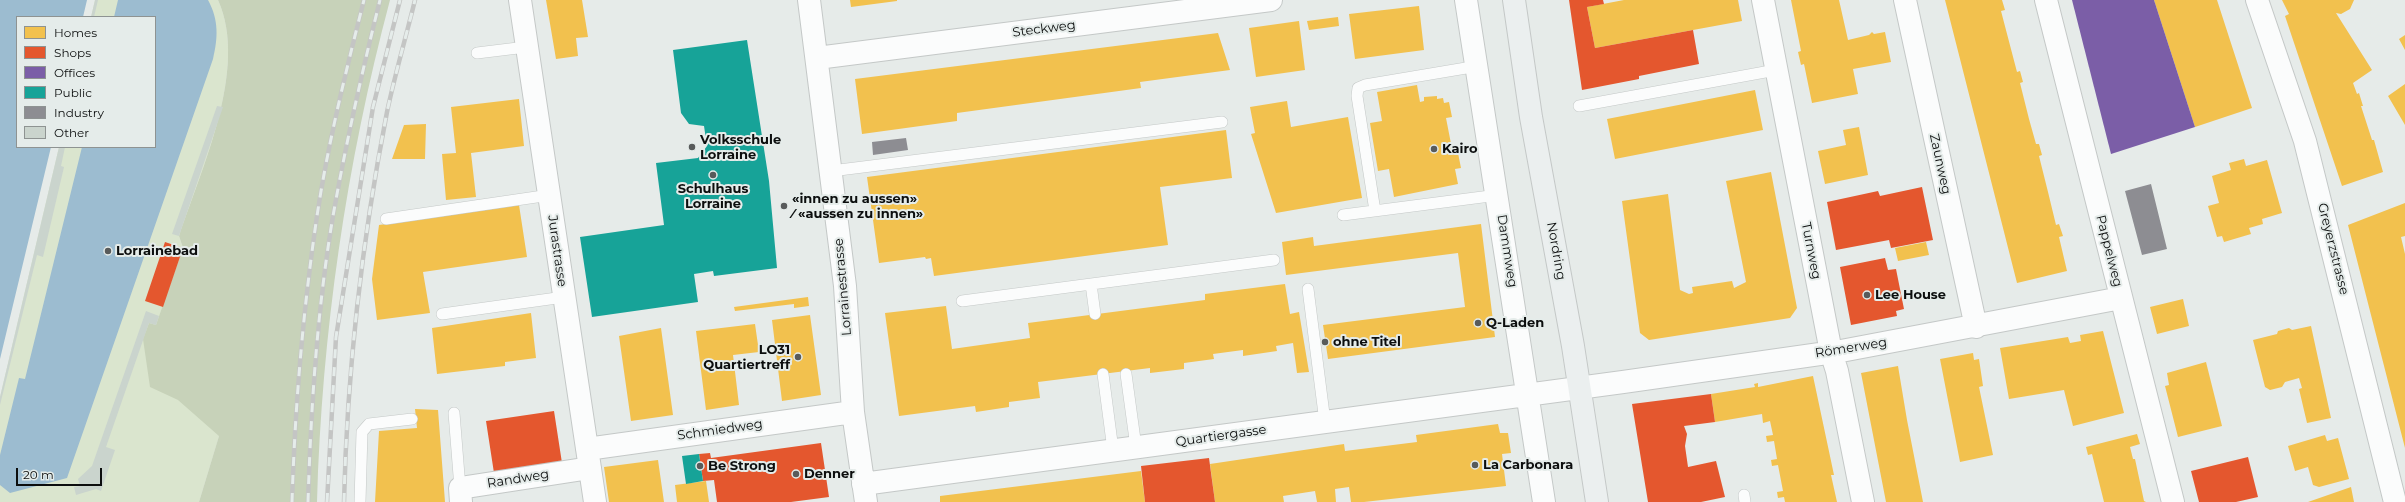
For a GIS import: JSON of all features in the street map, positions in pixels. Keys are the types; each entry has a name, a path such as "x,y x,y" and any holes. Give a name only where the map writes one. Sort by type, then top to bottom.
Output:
{"main road":[{"name":"Nordring","path":"1514,0 1531,116 1579,388 1597,502"}],"street":[{"name":"Jurastrasse","path":"520,0 595,502"},
{"name":"Lorrainestrasse","path":"809,0 845,286 853,412 865,493"},
{"name":"Steckweg","path":"817,58 1198,5 1271,0"},
{"name":"Dammweg","path":"1466,0 1478,66 1544,502"},
{"name":"Turnweg","path":"1763,0 1831,352 1837,371 1863,502"},
{"name":"Zaunweg","path":"1905,0 1976,327"},
{"name":"Pappelweg","path":"2046,0 2173,502"},
{"name":"Greyerzstrasse","path":"2257,0 2305,141 2395,502"},
{"name":"Römerweg","path":"1579,388 1831,352 1976,327 2121,298"},
{"name":"Quartiergasse","path":"865,493 1113,450 1579,388"},
{"name":"Schmiedweg","path":"589,458 853,412"},
{"name":"Randweg","path":"461,495 589,458"}],"lane":[{"path":"477,53 526,47"},
{"path":"1375,211 1357,96 1358,88 1365,84 1478,66"},
{"path":"1580,106 1776,70"},
{"path":"831,171 1222,122"},
{"path":"386,219 550,195"},
{"path":"1342,215 1498,195"},
{"path":"962,301 1274,260"},
{"path":"1091,284 1095,314"},
{"path":"1308,289 1325,422"},
{"path":"442,314 564,297"},
{"path":"1103,374 1113,450"},
{"path":"1126,374 1136,447"},
{"path":"454,413 461,495"},
{"path":"360,502 362,432 369,424 412,419"}],"green space":[{"name":"Lorrainebad","path":"95,0 218,0 226,27 228,56 225,87 218,119 199,181 179,236 183,248 163,307 237,377 199,502 0,502 0,397 59,148 156,148 156,16 91,16"},
{"path":"218,0 390,0 374,62 361,124 339,249 324,375 317,502 199,502 219,436 178,400 150,387 143,339 149,323 156,325 183,248 179,236 209,150 225,87 228,56 226,27"}],"water":[{"path":"0,0 87,0 83,16 16,16 16,148 51,148 0,359"},
{"path":"118,0 208,0 212,7 216,22 217,36 213,59 67,478 10,493 0,485 0,455 19,378 25,379 82,148 156,148 156,16 114,16"}],"building: Homes":[{"path":"546,0 582,0 588,37 576,38 578,56 556,59"},
{"path":"850,0 897,0 897,1 851,7"},
{"path":"1624,0 1738,0 1742,21 1595,48 1587,7"},
{"path":"1791,0 1839,0 1848,40 1869,35 1872,32 1874,34 1885,32 1891,62 1853,69 1858,94 1812,103 1804,64 1801,65 1798,52 1801,51"},
{"path":"1945,0 2002,0 2005,10 2001,11 2017,72 2020,71 2023,82 2020,83 2036,144 2039,144 2042,155 2039,156 2056,225 2059,224 2063,236 2059,237 2067,271 2017,283"},
{"path":"2154,0 2217,0 2252,108 2195,127"},
{"path":"2282,0 2354,0 2350,9 2341,14 2336,13 2372,70 2353,83 2357,94 2359,93 2363,106 2361,106 2372,140 2374,140 2383,172 2342,186 2285,16 2289,14"},
{"path":"1419,6 1424,50 1355,59 1349,14"},
{"path":"1338,17 1339,26 1309,30 1307,21"},
{"path":"1299,21 1305,70 1256,77 1249,28"},
{"path":"1218,33 1230,70 1140,82 1141,88 957,113 957,121 862,134 855,79"},
{"path":"2405,35 2405,50 2399,39"},
{"path":"2405,84 2405,125 2388,96"},
{"path":"1417,85 1420,102 1424,101 1424,97 1437,96 1437,99 1443,98 1444,103 1449,102 1452,117 1446,118 1453,154 1458,153 1461,168 1455,169 1458,184 1394,197 1389,169 1378,171 1370,123 1382,121 1377,92"},
{"path":"1755,90 1763,130 1615,159 1607,119"},
{"path":"519,99 524,146 471,153 476,197 446,200 442,154 456,153 451,107"},
{"path":"1287,101 1291,127 1348,117 1362,198 1276,213 1251,134 1255,133 1250,107"},
{"path":"426,124 425,159 392,159 404,125"},
{"path":"1859,127 1868,175 1825,184 1818,151 1846,145 1843,130"},
{"path":"1226,130 1232,178 1160,187 1168,245 934,276 931,258 926,259 925,257 879,263 867,177"},
{"path":"2244,159 2246,166 2267,160 2282,213 2262,219 2263,224 2249,228 2251,234 2224,242 2222,236 2217,237 2208,206 2219,203 2212,176 2231,170 2229,163"},
{"path":"1771,172 1797,308 1790,318 1649,340 1640,333 1622,201 1668,194 1680,290 1689,294 1693,293 1692,287 1732,281 1734,288 1746,282 1726,181"},
{"path":"2405,203 2405,236 2401,237 2405,254 2405,448 2348,225"},
{"path":"519,205 527,257 423,272 430,313 377,320 372,279 379,225"},
{"path":"1481,224 1495,337 1328,359 1323,325 1465,307 1458,253 1286,275 1282,242 1313,237 1314,246"},
{"path":"1926,242 1929,255 1898,261 1895,248"},
{"path":"1285,284 1290,314 1299,312 1309,372 1297,373 1293,343 1276,346 1277,351 1243,356 1243,350 1213,354 1214,359 1184,363 1184,369 1150,373 1150,368 1038,382 1040,398 1009,402 1009,407 976,412 975,406 899,416 885,313 946,306 952,349 1030,338 1028,323 1205,300 1205,294"},
{"path":"808,297 809,306 794,308 794,304 735,311 734,307"},
{"path":"2183,299 2189,326 2157,334 2150,307"},
{"path":"531,313 536,358 505,362 505,366 437,374 432,328"},
{"path":"810,315 821,395 782,401 772,320"},
{"path":"755,324 759,352 733,355 739,405 706,410 696,331"},
{"path":"2311,326 2331,418 2307,423 2299,389 2302,388 2299,378 2285,382 2282,387 2270,390 2265,387 2253,340 2277,334 2278,331 2289,328 2292,330"},
{"path":"661,328 673,415 631,421 619,336"},
{"path":"2103,331 2124,413 2073,426 2064,390 2009,399 2000,348 2068,337 2070,343 2081,341 2080,335"},
{"path":"1973,353 1974,360 1979,359 1983,386 1979,387 1993,455 1960,462 1940,359"},
{"path":"2206,362 2222,426 2178,437 2165,386 2169,385 2167,373"},
{"path":"1898,366 1923,502 1886,502 1861,373"},
{"path":"1813,376 1834,475 1831,475 1837,502 1785,502 1784,497 1778,498 1777,492 1783,491 1778,465 1772,466 1771,460 1777,459 1774,441 1767,442 1766,436 1773,435 1770,421 1763,423 1762,414 1715,422 1711,394 1755,387 1754,384 1758,383 1758,387"},
{"path":"415,409 438,410 445,502 375,502 379,431 417,428"},
{"path":"1498,424 1500,433 1508,433 1511,453 1502,454 1506,486 1364,502 1351,502 1349,487 1335,489 1336,502 1317,502 1315,491 1283,496 1284,502 1215,502 1210,464 1344,444 1345,451 1417,442 1416,435"},
{"path":"2137,434 2140,444 2130,447 2133,459 2135,459 2144,501 2146,502 2104,502 2092,454 2088,455 2086,447"},
{"path":"2325,435 2327,441 2338,438 2349,479 2319,487 2313,485 2308,467 2295,471 2288,446"},
{"path":"658,460 664,502 609,502 604,467"},
{"path":"1141,471 1145,502 940,502 940,496"},
{"path":"706,481 709,502 677,502 675,485"},
{"path":"2351,487 2354,502 2308,502"}],"building: Shops":[{"path":"1569,0 1603,0 1604,4 1587,7 1595,48 1693,30 1699,64 1639,76 1639,79 1582,90"},
{"path":"1922,187 1933,240 1891,248 1889,240 1836,250 1827,202 1878,191 1880,196"},
{"path":"165,242 183,248 163,307 145,301"},
{"path":"1885,258 1888,270 1896,269 1904,309 1896,311 1897,316 1851,325 1840,267"},
{"path":"1711,394 1715,422 1684,426 1687,434 1685,446 1688,467 1716,461 1725,497 1701,502 1648,502 1632,404"},
{"path":"554,411 562,463 494,473 486,421"},
{"path":"821,443 829,497 791,502 717,502 714,480 703,481 699,454 710,453 711,458"},
{"path":"2248,457 2258,497 2236,502 2199,502 2191,471"},
{"path":"1209,458 1215,502 1145,502 1141,466"}],"building: Offices":[{"path":"2072,0 2154,0 2195,127 2111,154"}],"building: Public":[{"name":"Schulhaus Lorraine","path":"747,40 769,181 777,268 714,276 713,271 694,274 698,302 592,317 580,237 664,225 656,163 698,158 707,146 704,126 689,124 681,113 673,50"},
{"path":"699,454 703,481 686,484 682,456"}],"building: Industry":[{"path":"906,138 908,150 873,155 872,142"},
{"path":"2151,184 2167,249 2142,255 2125,191"}],"building: Other":[{"path":"95,0 98,0 94,16 91,16"},
{"path":"217,106 223,107 179,236 172,234"},
{"path":"59,148 65,148 61,166 64,167 43,257 37,255 0,405 0,397"},
{"path":"146,311 159,316 156,325 149,323 106,447 115,450 101,491 96,489 76,495 74,487 80,486 78,479 92,466"}],"railway":[{"path":"292,502 300,358 317,216 332,134 364,0"},
{"path":"308,502 316,359 327,251 349,135 380,0"},
{"path":"327,502 336,337 373,107 400,0"},
{"path":"344,502 348,404 363,257 387,112 415,0"}],"place":[{"name":"Volksschule Lorraine","path":"692,147"},
{"name":"Kairo","path":"1434,149"},
{"name":"Schulhaus Lorraine","path":"713,175"},
{"name":"«innen zu aussen» ⁄ «aussen zu innen»","path":"784,206"},
{"name":"Lorrainebad","path":"108,251"},
{"name":"Lee House","path":"1867,295"},
{"name":"Q-Laden","path":"1478,323"},
{"name":"ohne Titel","path":"1325,342"},
{"name":"LO31 Quartiertreff","path":"798,357"},
{"name":"La Carbonara","path":"1475,465"},
{"name":"Be Strong","path":"700,466"},
{"name":"Denner","path":"796,474"}]}
